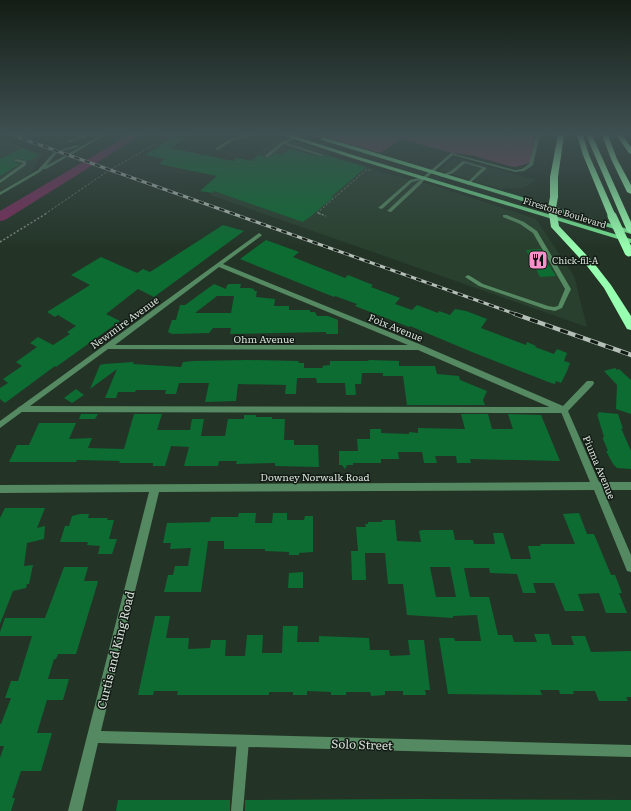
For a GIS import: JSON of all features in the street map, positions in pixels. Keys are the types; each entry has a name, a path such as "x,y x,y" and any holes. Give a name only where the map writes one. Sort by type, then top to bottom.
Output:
{"highway":[{"path":"555,173 552,213 555,226 590,264 608,287 631,327"},
{"path":"594,173 630,254"},
{"path":"606,173 628,220"},
{"path":"608,173 628,220 631,232"},
{"path":"621,173 631,192"}],"main road":[{"name":"Firestone Boulevard","path":"407,173 552,213 631,232"},
{"name":"Firestone Boulevard","path":"433,173 631,241"}],"street":[{"name":"Newmire Avenue","path":"0,425 259,235"},
{"name":"Foix Avenue","path":"219,265 421,348 564,410"},
{"name":"Ohm Avenue","path":"107,347 421,348"},
{"path":"564,410 590,383"},
{"name":"Piuma Avenue","path":"564,410 631,567"},
{"name":"Downey Norwalk Road","path":"0,489 631,486"},
{"name":"Curtis and King Road","path":"75,811 155,488"},
{"name":"Solo Street","path":"93,737 631,751"}],"lane":[{"path":"0,182 13,173"},
{"path":"0,194 36,173"},
{"path":"389,211 430,173"},
{"path":"442,176 450,173"},
{"path":"468,184 480,173"},
{"path":"380,208 411,181 424,178"},
{"path":"468,277 481,286 547,308 555,309 560,307 568,289 538,236 527,226 505,216"},
{"path":"21,409 564,410"},
{"path":"237,811 243,741"}],"path":[{"path":"0,242 62,204 105,173"},
{"path":"326,216 317,213 363,173"}],"shaded area":[{"path":"0,173 31,173 31,173 0,191"},
{"path":"236,173 386,173 432,185 536,219 574,276 587,327 210,195"},
{"path":"448,173 511,173 536,180 524,188 500,189"}],"building":[{"path":"202,173 359,173 331,197 334,197 303,222 214,191 212,193 200,191 217,176"},
{"path":"223,225 244,231 154,297 138,289 106,314 120,321 5,403 0,399 0,388 8,383 3,379 22,366 16,362 37,347 30,343 38,337 53,345 70,334 67,332 76,326 58,315 55,317 47,312 90,285 71,275 101,257 137,273 143,269 150,272"},
{"path":"266,240 299,252 293,257 345,278 348,275 373,285 371,287 400,298 395,304 412,310 417,305 438,313 439,311 450,315 455,309 466,311 487,319 481,328 526,345 527,342 536,346 535,347 554,354 557,349 567,353 564,361 570,363 567,371 561,383 556,381 555,384 551,383 410,326 409,327 355,306 357,304 335,296 334,297 240,259"},
{"name":"Chick-fil-A","path":"541,249 556,276 540,277 526,250"},
{"path":"214,284 226,289 227,285 229,284 241,284 240,288 250,288 257,291 256,297 275,299 274,306 289,306 289,310 310,310 310,312 315,312 317,316 328,316 338,320 338,334 326,334 326,332 230,334 231,328 213,328 209,333 172,334 168,332 172,320 176,320 180,305 185,305","holes":["217,296 234,296 231,313 195,313"]},
{"path":"248,360 298,361 299,363 304,363 304,368 323,368 322,366 330,365 330,361 370,360 399,361 399,366 435,366 437,374 459,376 460,380 487,391 483,400 485,405 407,405 403,376 383,376 383,373 362,373 361,384 355,384 356,395 346,395 345,383 317,383 316,378 297,378 296,394 285,394 286,385 238,384 236,401 205,402 209,383 179,383 176,394 165,394 166,390 136,390 135,392 118,392 116,398 105,398 117,369 90,389 100,365 104,364 134,362 133,364 181,367 183,362"},
{"path":"615,368 617,370 619,369 631,380 631,414 616,409 617,385 604,371"},
{"path":"76,389 84,395 72,403 64,398"},
{"path":"598,412 618,414 623,429 621,428 631,451 631,469 617,468 613,464 606,451 608,451 603,439 604,437 597,414 599,414"},
{"path":"81,414 98,414 95,419 79,419"},
{"path":"134,414 162,414 157,430 190,430 192,419 204,419 201,436 225,436 228,419 244,419 244,415 272,417 272,419 285,419 284,440 294,440 294,445 318,445 319,467 275,466 275,463 236,464 237,461 219,461 218,466 184,466 189,447 171,446 165,466 153,466 153,463 119,463 120,461 77,460 76,462 9,462 17,445 29,445 39,423 76,423 69,439 92,438 88,448 124,449"},
{"path":"461,414 488,414 492,429 513,429 508,414 541,415 560,461 470,459 471,463 457,463 456,456 435,456 437,463 424,463 422,452 398,452 399,459 381,459 381,463 353,463 353,465 347,465 345,469 342,465 339,465 339,451 358,451 357,439 370,439 370,429 381,429 381,433 409,434 409,432 418,433 418,428 465,429"},
{"path":"5,508 45,508 37,528 45,526 44,539 27,543 24,566 33,565 29,584 27,584 26,588 13,591 0,624 0,518"},
{"path":"239,513 256,513 255,523 272,523 273,513 287,513 287,520 304,520 305,516 313,516 313,552 299,553 299,555 289,555 289,552 265,551 265,549 224,549 224,541 208,541 201,592 164,592 168,575 173,575 175,566 188,566 191,548 170,549 171,543 163,543 167,523 210,522 211,517 238,517"},
{"path":"579,513 587,534 594,534 611,575 615,575 622,593 619,593 627,613 606,613 599,593 578,594 584,611 565,611 554,583 533,583 536,593 523,593 517,574 490,573 489,568 464,568 470,597 489,597 498,635 512,635 514,642 537,642 534,634 549,634 552,645 574,645 571,636 585,636 591,652 631,651 631,697 626,697 628,701 599,701 595,691 573,691 574,694 560,694 559,690 540,690 542,695 448,694 439,638 454,638 455,641 481,641 477,615 453,616 453,618 407,615 403,584 388,584 385,553 365,553 366,580 352,580 351,551 358,551 356,527 366,527 365,524 368,524 368,522 395,520 397,541 421,542 419,531 422,530 453,530 455,540 473,540 474,544 495,544 493,533 503,533 511,559 531,559 528,546 541,546 540,544 575,544 563,514","holes":["430,567 450,567 456,597 436,597"]},
{"path":"89,514 88,518 108,518 107,520 114,520 109,539 117,539 112,554 98,554 100,546 87,545 88,542 60,542 65,526 69,526 72,516"},
{"path":"64,567 88,567 84,581 98,581 97,585 76,654 58,654 56,659 54,659 48,679 69,679 63,700 47,700 37,733 52,733 41,771 21,771 12,798 15,798 11,811 0,811 0,758 4,746 0,746 0,724 11,698 5,698 11,681 18,681 32,636 0,636 0,632 5,618 45,618"},
{"path":"303,572 303,588 288,588 289,573"},
{"path":"155,616 170,616 166,638 189,638 188,649 210,648 211,640 226,640 225,656 245,656 247,635 263,635 262,653 282,653 283,626 298,626 297,642 319,642 319,636 369,638 370,650 389,650 390,656 410,655 408,640 424,640 430,690 425,690 426,695 403,695 403,691 385,691 385,695 371,696 370,692 346,692 346,695 331,695 331,692 307,691 307,695 293,695 293,692 269,692 269,695 177,695 178,691 154,691 153,695 138,695"},
{"path":"118,800 230,800 230,811 116,811"},
{"path":"245,800 631,800 631,811 245,811"}],"waterway":[{"path":"0,217 73,173"}],"railway":[{"path":"118,173 518,315"},
{"path":"515,314 631,355"}],"place":[{"name":"Chick-fil-A","path":"538,260"}]}
